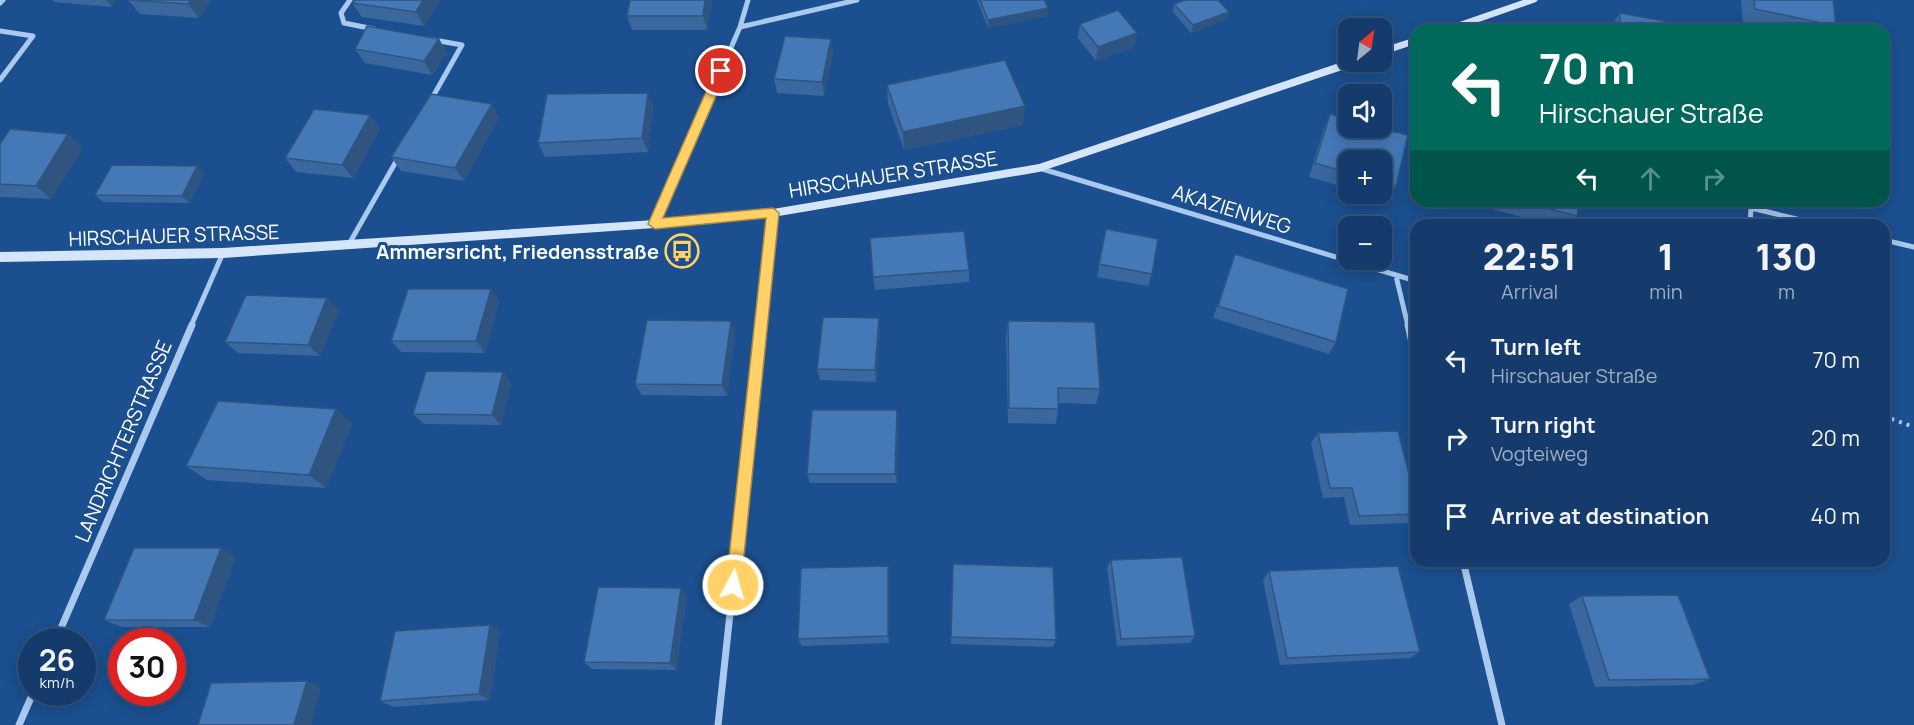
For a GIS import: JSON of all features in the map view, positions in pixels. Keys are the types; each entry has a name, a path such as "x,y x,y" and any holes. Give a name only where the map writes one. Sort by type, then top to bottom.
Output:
{"street":[{"path":"350,0 341,13 344,23 376,29"},
{"path":"655,224 740,27 748,0"},
{"path":"740,27 857,0"},
{"path":"1463,24 1533,0"},
{"path":"0,31 33,36 0,80"},
{"path":"428,105 462,45 430,39"},
{"path":"1392,48 1410,42"},
{"name":"HIRSCHAUER STRASSE","path":"0,257 223,253 655,224 773,213 1040,168 1338,67"},
{"path":"349,244 400,154"},
{"name":"AKAZIENWEG","path":"1040,168 1410,280"},
{"path":"1750,219 1751,208 1797,219"},
{"path":"718,725 773,213"},
{"path":"1890,241 1914,247"},
{"name":"LANDRICHTERSTRASSE","path":"61,628 223,253"},
{"path":"1396,276 1410,335"},
{"path":"1464,567 1502,725"},
{"path":"19,725 27,706"}],"path":[{"path":"1890,418 1914,428"}],"building":[{"path":"130,0 190,0 188,4"},
{"path":"355,0 423,0 416,12 352,3"},
{"path":"630,0 705,0 703,16 627,16"},
{"path":"980,0 1044,0 1048,8 988,20"},
{"path":"1185,0 1218,0 1229,12 1193,25 1174,4"},
{"path":"1754,0 1833,0 1836,24 1826,24 1755,9"},
{"path":"1118,10 1137,33 1098,47 1080,24"},
{"path":"1620,13 1680,24 1620,24"},
{"path":"367,26 439,39 424,61 355,49"},
{"path":"785,36 831,39 822,82 774,79"},
{"path":"1005,60 1025,106 903,132 887,85"},
{"path":"648,93 642,138 538,143 547,94"},
{"path":"431,94 492,104 455,168 391,157"},
{"path":"314,109 370,115 342,165 285,158"},
{"path":"1330,114 1338,116 1338,138 1392,138 1392,131 1408,135 1396,186 1392,185 1392,150 1338,150 1338,170 1315,163"},
{"path":"10,129 68,134 36,186 0,184 0,144"},
{"path":"112,165 197,166 182,196 95,195"},
{"path":"1543,207 1578,207 1577,216"},
{"path":"1106,229 1158,239 1152,274 1099,264"},
{"path":"964,231 969,270 873,277 870,238"},
{"path":"1235,254 1348,289 1336,342 1218,306"},
{"path":"408,289 491,289 476,341 391,341"},
{"path":"246,295 327,298 308,345 225,342"},
{"path":"823,317 879,318 875,370 817,369"},
{"path":"647,320 731,321 722,385 635,384"},
{"path":"1008,321 1095,322 1100,389 1058,388 1058,409 1009,408"},
{"path":"426,371 503,372 492,415 413,414"},
{"path":"218,401 336,409 309,475 186,466"},
{"path":"812,410 897,410 895,474 807,474"},
{"path":"1398,431 1410,478 1410,514 1359,516 1352,488 1330,488 1318,433"},
{"path":"134,548 221,548 194,620 104,620"},
{"path":"1182,557 1195,636 1121,639 1111,560"},
{"path":"953,564 1053,567 1056,640 951,637"},
{"path":"888,566 888,636 798,639 801,568"},
{"path":"1398,566 1420,652 1287,658 1269,571"},
{"path":"598,587 681,588 670,663 584,662"},
{"path":"1678,595 1710,679 1609,680 1582,596"},
{"path":"490,625 479,694 380,701 395,631"},
{"path":"307,681 294,725 198,725 211,683"}],"place":[{"name":"Ammersricht, Friedensstraße","path":"682,251"}],"route":[{"path":"721,71 655,224 773,213 733,585"}]}
